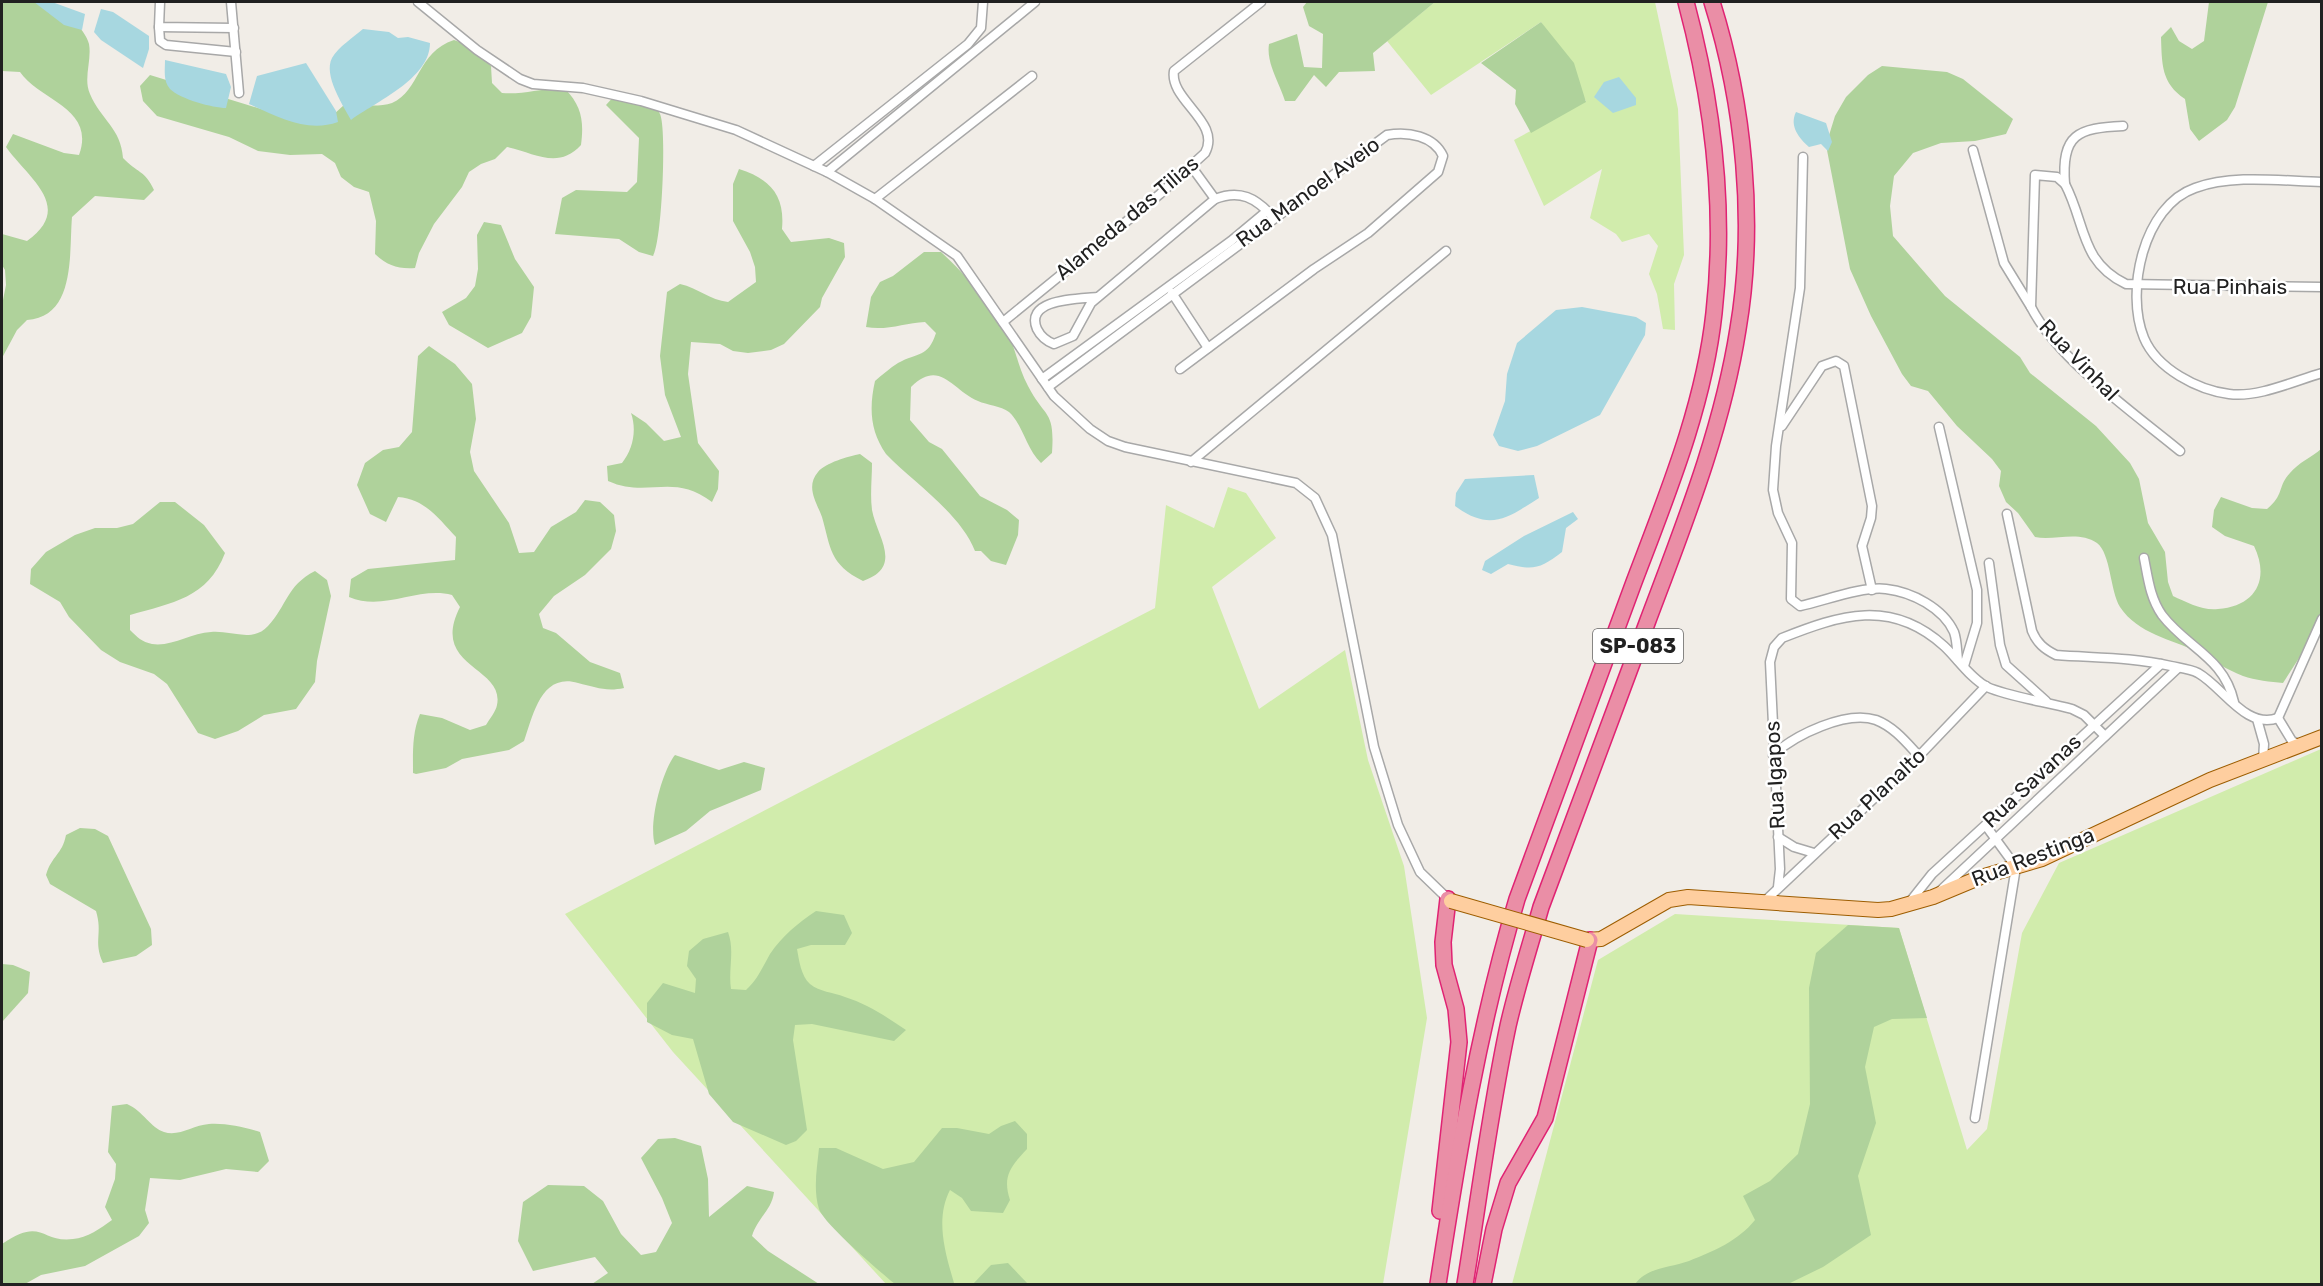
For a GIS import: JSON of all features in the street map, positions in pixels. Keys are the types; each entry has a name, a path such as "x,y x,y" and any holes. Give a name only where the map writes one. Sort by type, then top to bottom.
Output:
{"highway":[{"name":"SP-083","path":"1436,1284 1469,1092 1498,962 1517,899 1678,463 1707,357 1718,266 1716,151 1702,62 1686,2"},
{"name":"SP-083","path":"1465,1284 1492,1116 1509,1026 1523,968 1541,907 1701,477 1739,327 1744,251 1745,172 1740,120 1712,2"},
{"path":"1436,1284 1459,1042 1456,1009 1443,965 1443,942 1449,900"},
{"path":"1483,1284 1494,1229 1508,1183 1545,1118 1589,940"}],"main road":[{"name":"Rua Restinga","path":"1589,940 1609,935 1669,900 1688,897 1766,900 1878,910 1933,897 1982,877 2042,859 2210,780 2322,737"},
{"path":"1449,900 1589,940"}],"street":[{"path":"160,2 160,41 166,45 236,52"},
{"path":"231,2 239,93"},
{"path":"418,2 477,50 520,79 533,84 583,88 641,100 736,130 827,172 875,199 957,256 1042,379 1067,411 1108,441 1191,462 1296,483 1315,498 1332,535 1365,706 1384,785 1411,858 1420,872 1449,900"},
{"path":"813,166 968,44 981,28 983,2"},
{"path":"827,172 1035,2"},
{"name":"Alameda das Tilias","path":"1003,322 1207,151 1208,140 1202,123 1175,82 1174,71 1261,2"},
{"path":"159,27 234,28"},
{"path":"875,199 1032,76"},
{"path":"2123,126 2082,130 2064,153 2065,184 2092,258 2115,279 2138,286"},
{"name":"Rua Manoel Aveio","path":"1048,387 1172,293 1270,214 1387,135 1401,132 1425,138 1439,147 1443,156 1438,172 1368,233 1314,269 1180,369"},
{"path":"1973,150 2004,263 2031,307"},
{"path":"1803,157 1800,288 1773,490 1778,513 1792,543 1791,599 1794,604 1800,606 1886,589 1928,604 1944,618 1954,633 1961,663 1986,686 2072,709 2094,724 2105,736"},
{"path":"1191,166 1215,199"},
{"name":"Rua Vinhal","path":"2065,184 2057,177 2039,174 2033,178 2031,307 2047,333 2104,391 2180,451"},
{"path":"2322,182 2222,181 2193,188 2175,200 2159,217 2146,239 2138,286 2139,320 2145,340 2169,368 2207,389 2230,394 2258,391 2322,373"},
{"path":"1042,379 1270,214 1251,196 1238,194 1215,199 1097,297 1084,311 1073,336 1054,344 1043,338 1035,322 1038,311 1042,307 1064,301 1097,297"},
{"path":"1191,462 1446,251"},
{"name":"Rua Pinhais","path":"2138,286 2322,287"},
{"path":"1172,293 1208,348"},
{"path":"1780,429 1822,366 1836,361 1844,366 1872,506 1871,518 1862,546 1872,590"},
{"path":"1939,427 1977,590 1977,623 1961,663"},
{"path":"2007,514 2032,631 2037,642 2056,655 2130,657 2195,671 2214,683 2257,719 2269,721 2278,718 2322,619"},
{"path":"2144,558 2151,595 2161,613 2175,630 2210,658 2230,684 2234,702"},
{"path":"1989,563 2000,645 2006,665 2046,701"},
{"name":"Rua Igapos","path":"1778,887 1770,662 1774,647 1782,638 1856,614 1897,618 1920,627 1961,663"},
{"name":"Rua Savanas","path":"1909,903 1932,874 2161,664"},
{"name":"Rua Savanas","path":"1933,897 2178,668"},
{"name":"Rua Planalto","path":"1766,900 1919,756 1986,686"},
{"path":"1773,755 1798,736 1848,718 1861,718 1876,721 1895,731 1919,756"},
{"path":"2278,718 2292,741 2300,745"},
{"path":"2257,719 2264,744 2263,760"},
{"path":"1975,1118 2016,867 1986,826"},
{"path":"1778,837 1794,847 1814,853"}],"green space":[{"path":"2,2 48,2 72,19 83,32 89,44 87,82 94,103 115,131 123,158 144,175 154,190 144,200 95,196 72,217 67,281 62,296 54,308 43,316 27,320 17,330 2,358 2,305 6,285 5,270 2,265 2,234 27,241 41,228 47,216 47,204 43,193 6,147 13,134 64,153 79,155 82,139 80,126 63,107 40,91 20,72 2,71"},
{"path":"1307,2 1435,2 1373,53 1375,71 1339,72 1326,87 1314,75 1295,101 1285,101 1269,58 1269,44 1297,34 1304,67 1322,68 1323,34 1309,26 1303,7"},
{"path":"1435,2 1655,2 1678,109 1684,255 1674,284 1675,330 1663,329 1657,294 1649,274 1658,246 1649,234 1622,242 1616,234 1590,218 1602,169 1544,206 1514,140 1586,101 1541,22 1431,95 1387,41"},
{"path":"2209,2 2268,2 2235,107 2227,120 2199,141 2190,129 2185,99 2171,86 2164,72 2161,37 2171,27 2179,41 2192,49 2204,41"},
{"path":"1541,22 1574,63 1586,102 1531,133 1515,104 1516,90 1481,63"},
{"path":"454,40 468,45 491,66 492,83 502,93 565,89 571,95 581,115 581,145 564,157 555,158 537,156 507,147 495,159 469,172 462,187 434,224 419,253 415,268 394,266 375,254 376,221 369,192 354,187 341,177 335,163 322,154 290,155 258,151 229,137 157,116 143,101 140,86 150,75 271,112 333,115 344,105 392,103 408,90 433,53"},
{"path":"1882,66 1947,72 1963,79 2013,119 2006,134 1975,141 1941,143 1913,153 1894,176 1890,206 1893,236 1945,296 2020,357 2030,373 2096,426 2130,463 2139,479 2148,523 2165,552 2168,582 2173,596 2195,606 2218,609 2242,603 2250,596 2260,580 2259,558 2254,546 2225,536 2212,527 2214,510 2221,497 2252,508 2267,509 2279,495 2283,482 2290,473 2321,449 2321,624 2283,683 2243,676 2198,652 2136,624 2120,607 2102,548 2090,539 2082,537 2035,537 2018,513 2006,502 1999,486 2001,471 1992,459 1957,426 1928,391 1911,386 1902,374 1871,316 1850,269 1826,145 1835,116 1846,97 1868,75"},
{"path":"616,94 647,102 660,114 663,141 662,186 659,230 653,256 639,252 619,239 555,234 562,198 576,190 627,192 637,182 639,138 606,105"},
{"path":"739,169 760,178 774,190 781,207 782,229 791,242 829,238 844,243 845,257 822,298 820,307 784,344 771,350 748,353 733,351 720,344 691,342 688,374 698,443 719,471 718,489 712,502 698,493 684,489 636,488 608,481 607,466 622,463 631,446 634,426 631,413 646,423 664,441 681,437 665,395 660,356 667,292 680,284 728,302 756,282 755,267 750,252 733,221 733,184"},
{"path":"484,222 501,225 515,259 534,287 531,317 522,333 488,348 449,325 442,312 466,298 475,286 478,269 477,235"},
{"path":"924,252 941,252 985,299 1006,330 1028,386 1050,421 1053,439 1052,453 1041,463 1032,451 1018,423 1006,410 978,401 938,376 930,375 911,387 910,420 929,442 942,449 980,496 1007,510 1019,520 1018,535 1006,565 991,561 981,551 975,551 968,537 948,511 886,454 874,428 872,401 875,381 898,363 926,351 936,333 925,322 888,327 866,327 871,297 880,282 893,276"},
{"path":"429,346 455,364 472,384 476,419 470,452 474,471 509,523 519,553 534,552 551,527 576,512 585,500 600,502 614,515 616,531 611,549 585,575 554,596 539,614 543,628 556,633 590,662 620,673 624,688 606,689 565,681 555,684 540,698 524,741 509,750 462,759 446,768 416,774 413,773 413,743 420,714 442,718 470,730 486,725 497,705 496,692 490,682 460,655 454,643 453,627 460,607 452,595 426,594 375,602 349,597 351,579 368,569 455,560 456,537 430,511 416,501 398,497 386,522 370,514 357,485 365,463 383,450 399,447 412,432 418,356"},
{"path":"860,454 872,463 872,510 885,550 882,568 875,575 863,581 844,568 833,554 812,489 814,478 821,469 838,460"},
{"path":"1228,487 1246,493 1276,538 1212,587 1259,709 1345,650 1368,760 1404,866 1427,1018 1383,1284 886,1284 673,1052 565,914 1155,608 1166,505 1214,528"},
{"path":"160,502 175,502 204,525 225,553 218,568 199,589 174,602 130,615 130,630 145,642 167,644 211,632 255,634 268,626 292,590 305,577 315,571 327,580 331,596 317,661 315,682 296,709 264,715 238,731 215,739 198,733 167,684 154,674 120,662 101,650 69,617 60,602 30,584 31,569 46,552 75,535 95,528 117,528 133,524"},
{"path":"2321,749 2321,1284 1512,1284 1598,960 1675,914 1899,928 1967,1150 1987,1129 2022,933 2059,863"},
{"path":"675,755 719,770 744,762 765,768 761,790 710,811 686,831 655,845 653,824 658,798 665,773"},
{"path":"80,828 95,829 108,836 151,929 152,945 136,956 103,963 99,949 99,926 96,911 50,884 46,875 66,835"},
{"path":"816,911 844,915 852,933 845,945 811,945 797,949 801,968 807,981 818,989 869,1007 906,1030 894,1041 812,1024 795,1025 793,1040 807,1130 796,1141 786,1145 733,1122 709,1094 693,1039 672,1035 647,1022 647,1003 663,983 695,993 696,979 687,966 689,951 703,939 728,932 731,946 731,989 746,990 780,941"},
{"path":"1848,925 1899,928 1927,1018 1892,1019 1874,1027 1865,1067 1876,1123 1858,1176 1871,1235 1823,1267 1788,1284 1635,1284 1646,1274 1698,1257 1725,1245 1741,1234 1755,1220 1743,1196 1770,1181 1798,1154 1810,1104 1809,988 1816,953"},
{"path":"2,964 13,965 30,972 28,993 2,1022"},
{"path":"127,1104 164,1132 175,1133 215,1124 260,1132 269,1161 258,1172 226,1169 180,1180 150,1178 145,1210 149,1223 139,1236 85,1266 41,1275 25,1284 2,1284 2,1244 15,1236 34,1231 54,1238 78,1238 94,1232 112,1220 105,1207 115,1179 116,1164 108,1152 112,1106"},
{"path":"1015,1121 1027,1134 1027,1149 1009,1172 1007,1184 1010,1200 1003,1213 971,1211 962,1198 950,1190 945,1201 943,1236 954,1283 957,1284 895,1284 841,1236 819,1209 816,1187 819,1148 836,1148 883,1169 914,1162 942,1128 957,1128 989,1134"},
{"path":"675,1138 701,1146 708,1179 709,1217 747,1186 774,1192 771,1204 752,1236 768,1251 819,1284 592,1284 608,1273 595,1257 533,1271 518,1241 523,1202 548,1185 584,1186 603,1201 621,1234 641,1255 656,1252 672,1223 641,1158 658,1139"},
{"path":"1008,1263 1028,1284 973,1284 991,1265"}],"water":[{"path":"34,2 52,2 85,14 82,30 64,25"},
{"path":"101,9 113,12 149,36 149,49 143,68 101,40 94,32"},
{"path":"363,29 389,32 398,38 408,37 430,43 428,56 411,78 400,88 351,120 335,90 330,65 338,50"},
{"path":"165,60 226,74 231,87 226,108 197,102 175,93 165,79"},
{"path":"306,63 336,111 338,122 315,126 304,125 249,104 257,76"},
{"path":"1619,77 1636,98 1636,105 1613,113 1594,97 1604,82"},
{"path":"1796,112 1826,123 1832,142 1828,151 1821,144 1809,147 1802,140 1794,127"},
{"path":"1582,307 1636,317 1646,323 1645,335 1600,415 1537,446 1518,451 1499,446 1493,435 1505,401 1507,374 1517,343 1556,310"},
{"path":"1534,475 1539,498 1508,516 1489,520 1479,519 1455,506 1456,493 1465,479"},
{"path":"1573,512 1578,519 1566,528 1562,552 1548,562 1537,567 1508,564 1491,574 1482,570 1485,561 1524,536"}]}
